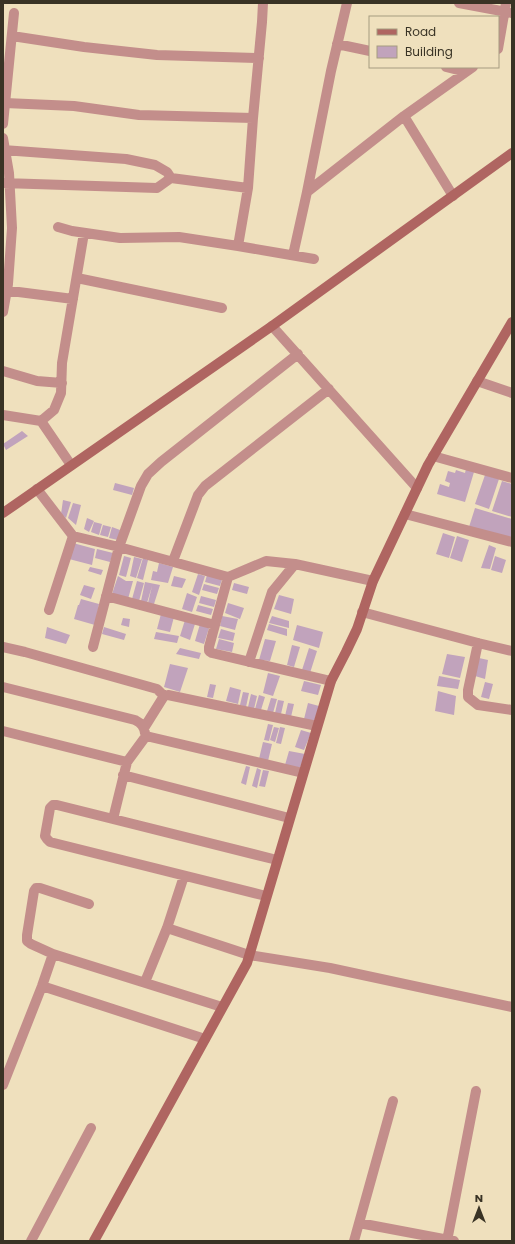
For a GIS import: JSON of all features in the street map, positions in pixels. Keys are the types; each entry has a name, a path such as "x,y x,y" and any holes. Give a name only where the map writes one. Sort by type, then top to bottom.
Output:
{"main road":[{"path":"3,513 272,326 512,153"},
{"path":"94,1241 247,963 331,681 356,629 373,581 433,456 512,322"}],"street":[{"path":"238,246 248,188 263,3"},
{"path":"293,255 347,3"},
{"path":"459,3 508,9 499,45"},
{"path":"3,124 6,69 12,36 14,13"},
{"path":"12,36 84,47 157,55 259,58"},
{"path":"337,44 369,51"},
{"path":"458,68 470,69"},
{"path":"307,192 404,116 470,69"},
{"path":"5,104 74,106 139,115 253,118"},
{"path":"404,116 454,196"},
{"path":"3,138 9,173 6,183 12,228 3,312"},
{"path":"4,150 126,159 155,165 167,172 171,178"},
{"path":"6,183 157,188 171,178 248,188"},
{"path":"58,227 84,233 120,238 179,237 314,259"},
{"path":"51,435 54,410 61,393 62,363 84,233"},
{"path":"77,278 222,308"},
{"path":"5,291 73,298"},
{"path":"272,326 417,488"},
{"path":"93,647 119,547 141,486 148,474 161,462 298,354"},
{"path":"3,371 37,381 62,383"},
{"path":"477,381 512,393"},
{"path":"173,561 198,495 205,486 329,390"},
{"path":"41,421 54,410"},
{"path":"3,415 41,421 71,465"},
{"path":"433,456 512,478"},
{"path":"37,489 73,536 173,561 228,577 266,561 295,564 373,581"},
{"path":"405,514 512,542"},
{"path":"50,610 73,536"},
{"path":"250,662 272,592 295,564"},
{"path":"228,577 209,651 212,653 331,681"},
{"path":"106,596 215,625"},
{"path":"362,612 478,644 512,651"},
{"path":"478,644 468,690 468,698 478,705 512,710"},
{"path":"3,647 157,689 164,696"},
{"path":"3,687 135,720 141,723 145,732"},
{"path":"164,696 168,695 317,726"},
{"path":"113,818 127,762 164,696"},
{"path":"3,731 127,762"},
{"path":"145,732 303,773"},
{"path":"123,775 289,818"},
{"path":"266,896 50,842 45,836 50,808 52,805 113,818 277,860"},
{"path":"145,982 167,928 184,876"},
{"path":"89,904 36,888 34,891 27,941 53,954 222,1006"},
{"path":"167,928 249,955 330,968 512,1007"},
{"path":"3,1085 53,954"},
{"path":"42,986 205,1039"},
{"path":"359,1223 449,1241 476,1091"},
{"path":"354,1241 393,1101"},
{"path":"31,1241 91,1128"}],"building":[{"path":"22,431 28,436 6,450 3,444"},
{"path":"466,469 474,472 465,502 437,494 440,484 449,487 450,483 445,481 448,471 455,473 456,470 465,473"},
{"path":"485,475 499,479 489,509 475,504"},
{"path":"502,481 512,484 512,517 492,511"},
{"path":"115,483 134,488 132,495 113,490"},
{"path":"63,500 71,502 66,518 61,514"},
{"path":"73,503 81,505 76,525 68,518"},
{"path":"475,508 512,519 512,539 469,527"},
{"path":"87,518 94,521 89,532 84,529"},
{"path":"94,522 102,524 99,535 91,532"},
{"path":"103,525 111,527 108,537 100,535"},
{"path":"112,527 120,530 118,540 109,538"},
{"path":"443,533 455,537 449,558 436,554"},
{"path":"457,536 469,540 462,562 450,558"},
{"path":"73,543 95,549 92,565 69,559"},
{"path":"489,545 496,548 490,569 481,568"},
{"path":"97,549 113,553 110,562 95,558"},
{"path":"124,556 131,558 126,577 119,575"},
{"path":"495,556 506,560 502,573 491,570"},
{"path":"134,557 142,559 136,578 130,576"},
{"path":"143,558 148,560 143,580 137,578"},
{"path":"159,563 173,567 168,583 151,580 153,571 157,572"},
{"path":"90,567 103,570 101,575 88,571"},
{"path":"198,574 205,576 199,595 192,592"},
{"path":"207,575 222,579 220,586 205,582"},
{"path":"118,576 126,581 133,581 128,599 112,594"},
{"path":"174,576 186,579 182,588 171,586"},
{"path":"137,581 144,583 139,601 132,599"},
{"path":"145,582 160,585 154,604 148,603 152,586 147,603 141,601"},
{"path":"234,583 249,587 247,594 232,590"},
{"path":"204,584 219,588 217,594 202,590"},
{"path":"84,585 95,588 91,599 80,595"},
{"path":"187,593 197,597 192,612 182,609"},
{"path":"279,595 294,599 291,614 274,609"},
{"path":"201,596 216,600 214,607 199,603"},
{"path":"81,599 99,604 95,625 74,619"},
{"path":"228,603 244,608 240,619 225,613"},
{"path":"198,605 213,609 211,615 196,611"},
{"path":"161,614 174,617 170,632 157,629"},
{"path":"222,616 238,619 235,630 220,626"},
{"path":"272,616 289,621 289,628 269,623"},
{"path":"123,618 130,619 129,627 121,625"},
{"path":"185,620 195,624 190,640 180,636"},
{"path":"200,624 209,628 204,644 195,641"},
{"path":"269,624 287,629 287,636 267,630"},
{"path":"297,625 323,632 319,648 293,640"},
{"path":"47,627 70,635 66,644 45,638"},
{"path":"104,627 126,634 124,640 102,634"},
{"path":"221,629 235,633 233,641 218,638"},
{"path":"156,632 179,636 177,643 154,639"},
{"path":"219,639 234,643 232,652 216,649"},
{"path":"265,639 276,641 270,661 259,660"},
{"path":"292,645 300,647 294,667 287,665"},
{"path":"180,648 201,653 199,659 176,654"},
{"path":"309,648 317,651 310,673 302,670"},
{"path":"447,654 465,657 460,678 442,674"},
{"path":"479,658 488,660 485,679 475,676"},
{"path":"170,664 188,668 180,692 164,687"},
{"path":"268,673 280,676 273,696 263,693"},
{"path":"439,676 460,680 458,689 437,686"},
{"path":"304,681 321,685 318,695 301,691"},
{"path":"485,682 493,684 489,699 481,697"},
{"path":"210,684 216,685 213,698 207,697"},
{"path":"230,687 241,690 238,704 226,701"},
{"path":"438,691 456,696 454,715 435,711"},
{"path":"243,692 249,693 246,707 240,705"},
{"path":"251,694 257,696 254,709 248,707"},
{"path":"259,695 265,697 261,710 255,709"},
{"path":"271,698 277,699 273,713 267,711"},
{"path":"278,700 284,701 281,714 275,713"},
{"path":"288,703 294,704 291,717 285,716"},
{"path":"308,703 319,706 314,722 304,719"},
{"path":"268,724 273,725 269,741 264,740"},
{"path":"274,727 279,728 275,742 270,740"},
{"path":"280,727 285,728 281,744 276,743"},
{"path":"301,730 311,733 304,750 295,747"},
{"path":"263,742 272,744 268,761 259,759"},
{"path":"289,751 305,754 300,768 285,765"},
{"path":"246,766 250,767 246,785 241,783"},
{"path":"257,768 261,770 257,788 252,786"},
{"path":"263,770 269,771 265,787 259,786"}]}
